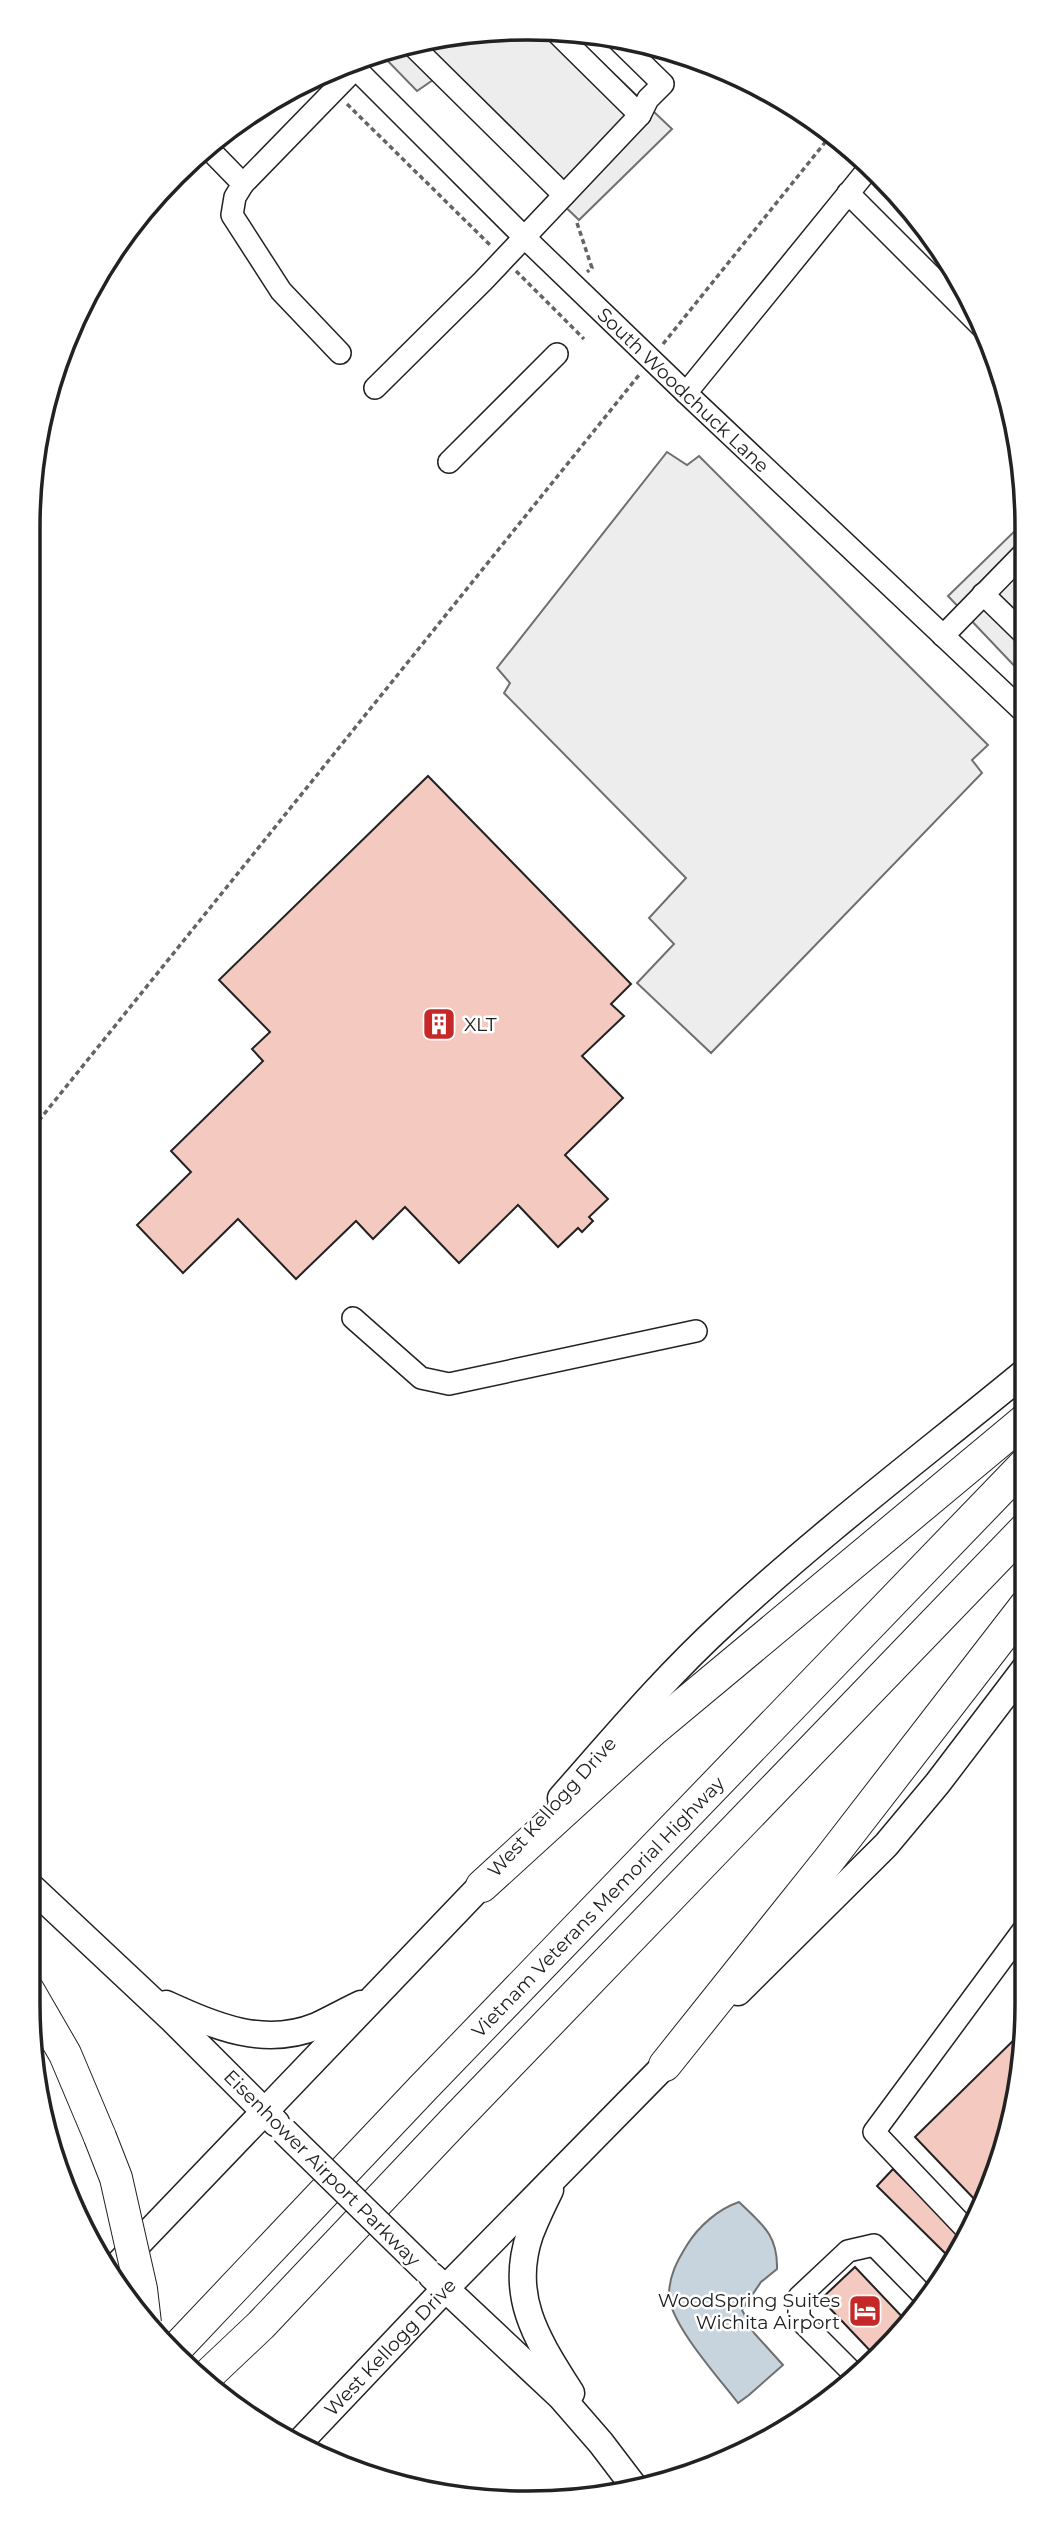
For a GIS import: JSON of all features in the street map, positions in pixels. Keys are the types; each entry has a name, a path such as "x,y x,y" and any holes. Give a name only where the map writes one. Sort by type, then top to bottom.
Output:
{"highway":[{"path":"482,1886 653,1730 1015,1428"},
{"name":"Vietnam Veterans Memorial Highway","path":"180,2345 423,2088 1015,1475"},
{"path":"210,2373 261,2325 454,2120 1015,1539"},
{"path":"665,2065 828,1861 1015,1619"},
{"path":"40,2011 65,2054 100,2137 121,2198 143,2302"}],"main road":[{"name":"West Kellogg Drive","path":"118,2267 274,2122 375,1997 482,1886 646,1701 722,1624 802,1553 1015,1380"},
{"name":"West Kellogg Drive","path":"304,2437 436,2280 556,2176 886,1844 937,1784 1015,1681"},
{"name":"Eisenhower Airport Parkway","path":"40,1895 127,1975 436,2280 561,2397 629,2480"},
{"path":"127,1975 163,2002 227,2030 254,2036 285,2035 315,2027 375,1997"},
{"path":"556,2176 530,2236 522,2284 527,2315 537,2340 601,2443"}],"street":[{"path":"566,42 639,115"},
{"path":"376,388 504,259 639,115 648,99 663,84 630,52"},
{"path":"420,53 564,195"},
{"name":"South Woodchuck Lane","path":"358,71 651,360 1015,704"},
{"path":"340,353 281,291 232,215 235,197 243,184 334,91 346,75"},
{"path":"214,155 243,184"},
{"path":"686,393 863,175"},
{"path":"848,193 962,307"},
{"path":"449,462 557,354"},
{"path":"943,636 1015,562"},
{"path":"983,594 1015,625"},
{"path":"353,1318 421,1378 449,1384 696,1331"},
{"path":"962,2225 874,2132 1015,1941"},
{"path":"850,2370 799,2319 799,2297 848,2251 874,2245 920,2292"}],"path":[{"path":"334,91 584,338"},
{"path":"40,1119 825,142"}],"shaded area":[{"path":"496,41 582,43 672,129 579,220 433,80 417,91 388,61 464,44"},
{"path":"667,452 687,465 699,456 988,745 972,760 982,773 711,1053 637,983 674,944 649,918 686,878 504,693 510,683 497,668"},
{"path":"1015,531 1015,667 948,596"},
{"path":"739,2202 767,2231 777,2257 777,2269 761,2282 742,2310 754,2333 783,2365 738,2403 686,2335 671,2307 669,2295 674,2269 692,2238 716,2214"}],"building":[{"name":"XLT","path":"428,776 631,984 611,1004 624,1016 582,1056 623,1098 565,1155 608,1199 589,1217 593,1221 582,1232 578,1228 558,1247 518,1205 459,1263 405,1207 373,1239 356,1221 296,1279 238,1219 183,1273 137,1225 191,1172 171,1151 263,1061 252,1049 270,1032 219,980"},
{"path":"1013,2040 998,2130 974,2199 915,2137"},
{"path":"893,2169 957,2233 945,2253 877,2186"},
{"name":"WoodSpring Suites Wichita Airport","path":"855,2267 901,2316 870,2350 821,2299"}],"place":[{"name":"XLT","path":"439,1024"},
{"name":"WoodSpring Suites Wichita Airport","path":"865,2311"}]}
